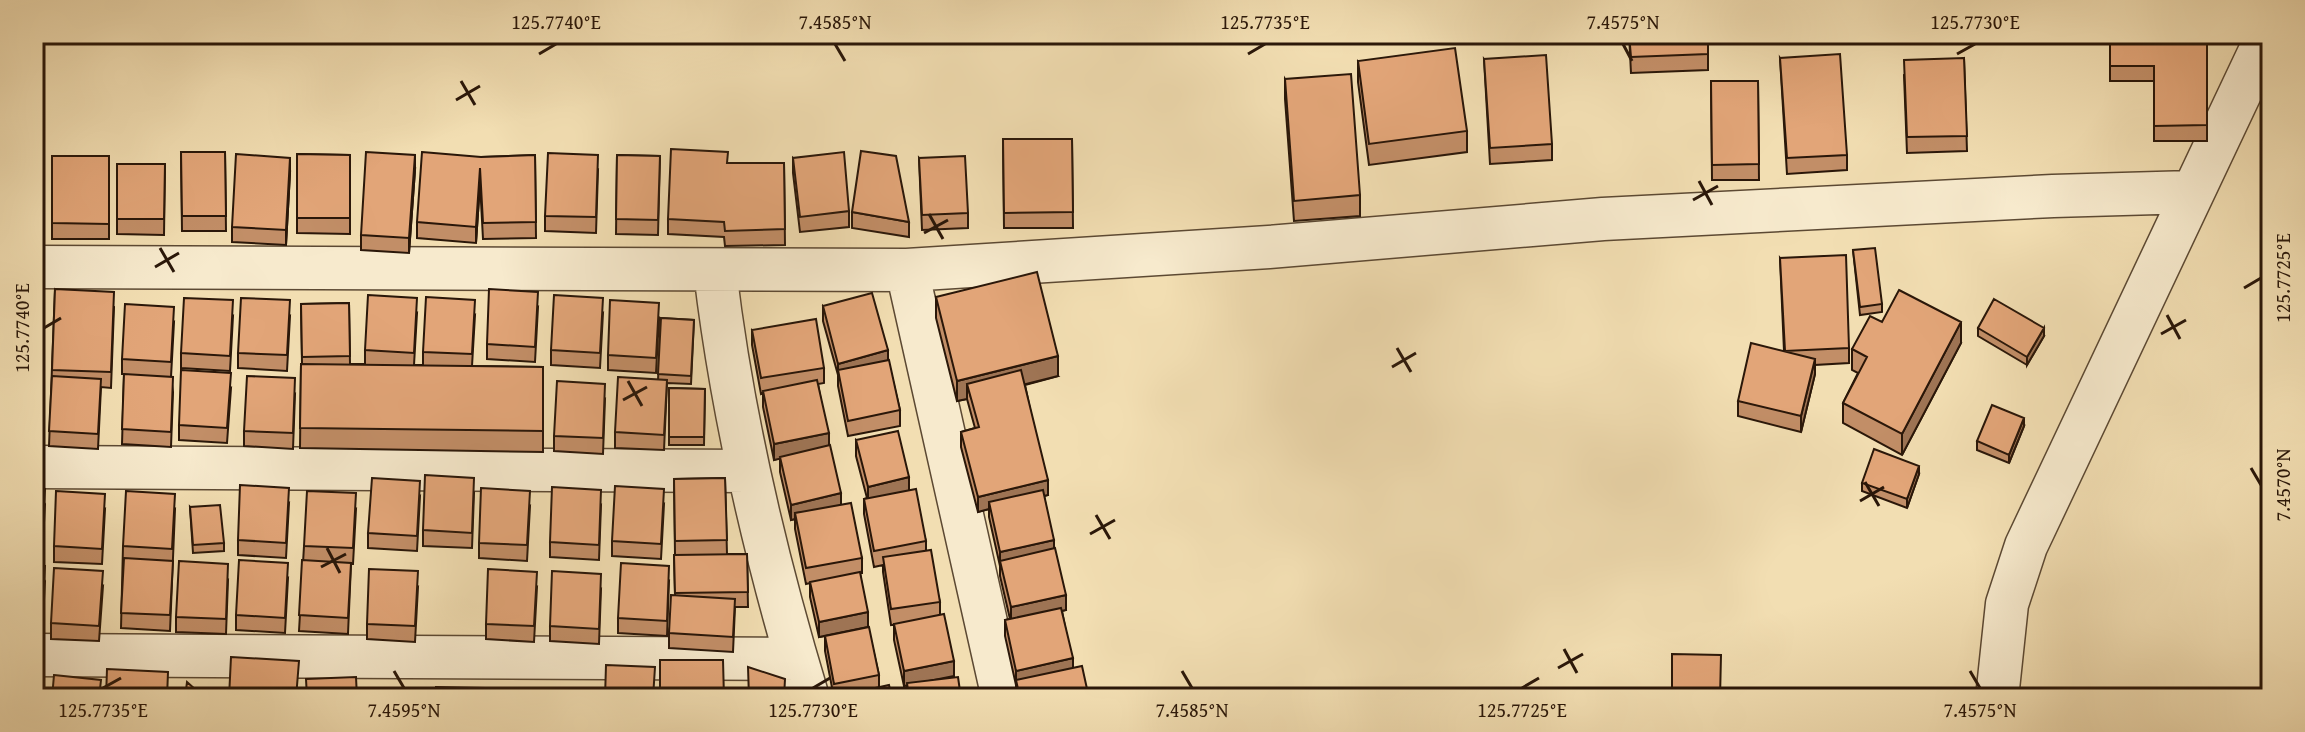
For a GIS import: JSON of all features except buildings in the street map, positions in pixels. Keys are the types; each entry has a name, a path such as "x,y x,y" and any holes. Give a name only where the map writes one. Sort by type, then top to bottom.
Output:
{"street":[{"path":"1997,698 2007,604 2026,546 2268,34"},
{"path":"34,267 907,270 1269,247 1603,219 2192,192"},
{"path":"907,270 1003,698"},
{"path":"715,271 722,330 748,471 808,698"},
{"path":"34,467 748,471"},
{"path":"34,655 796,659"}]}
